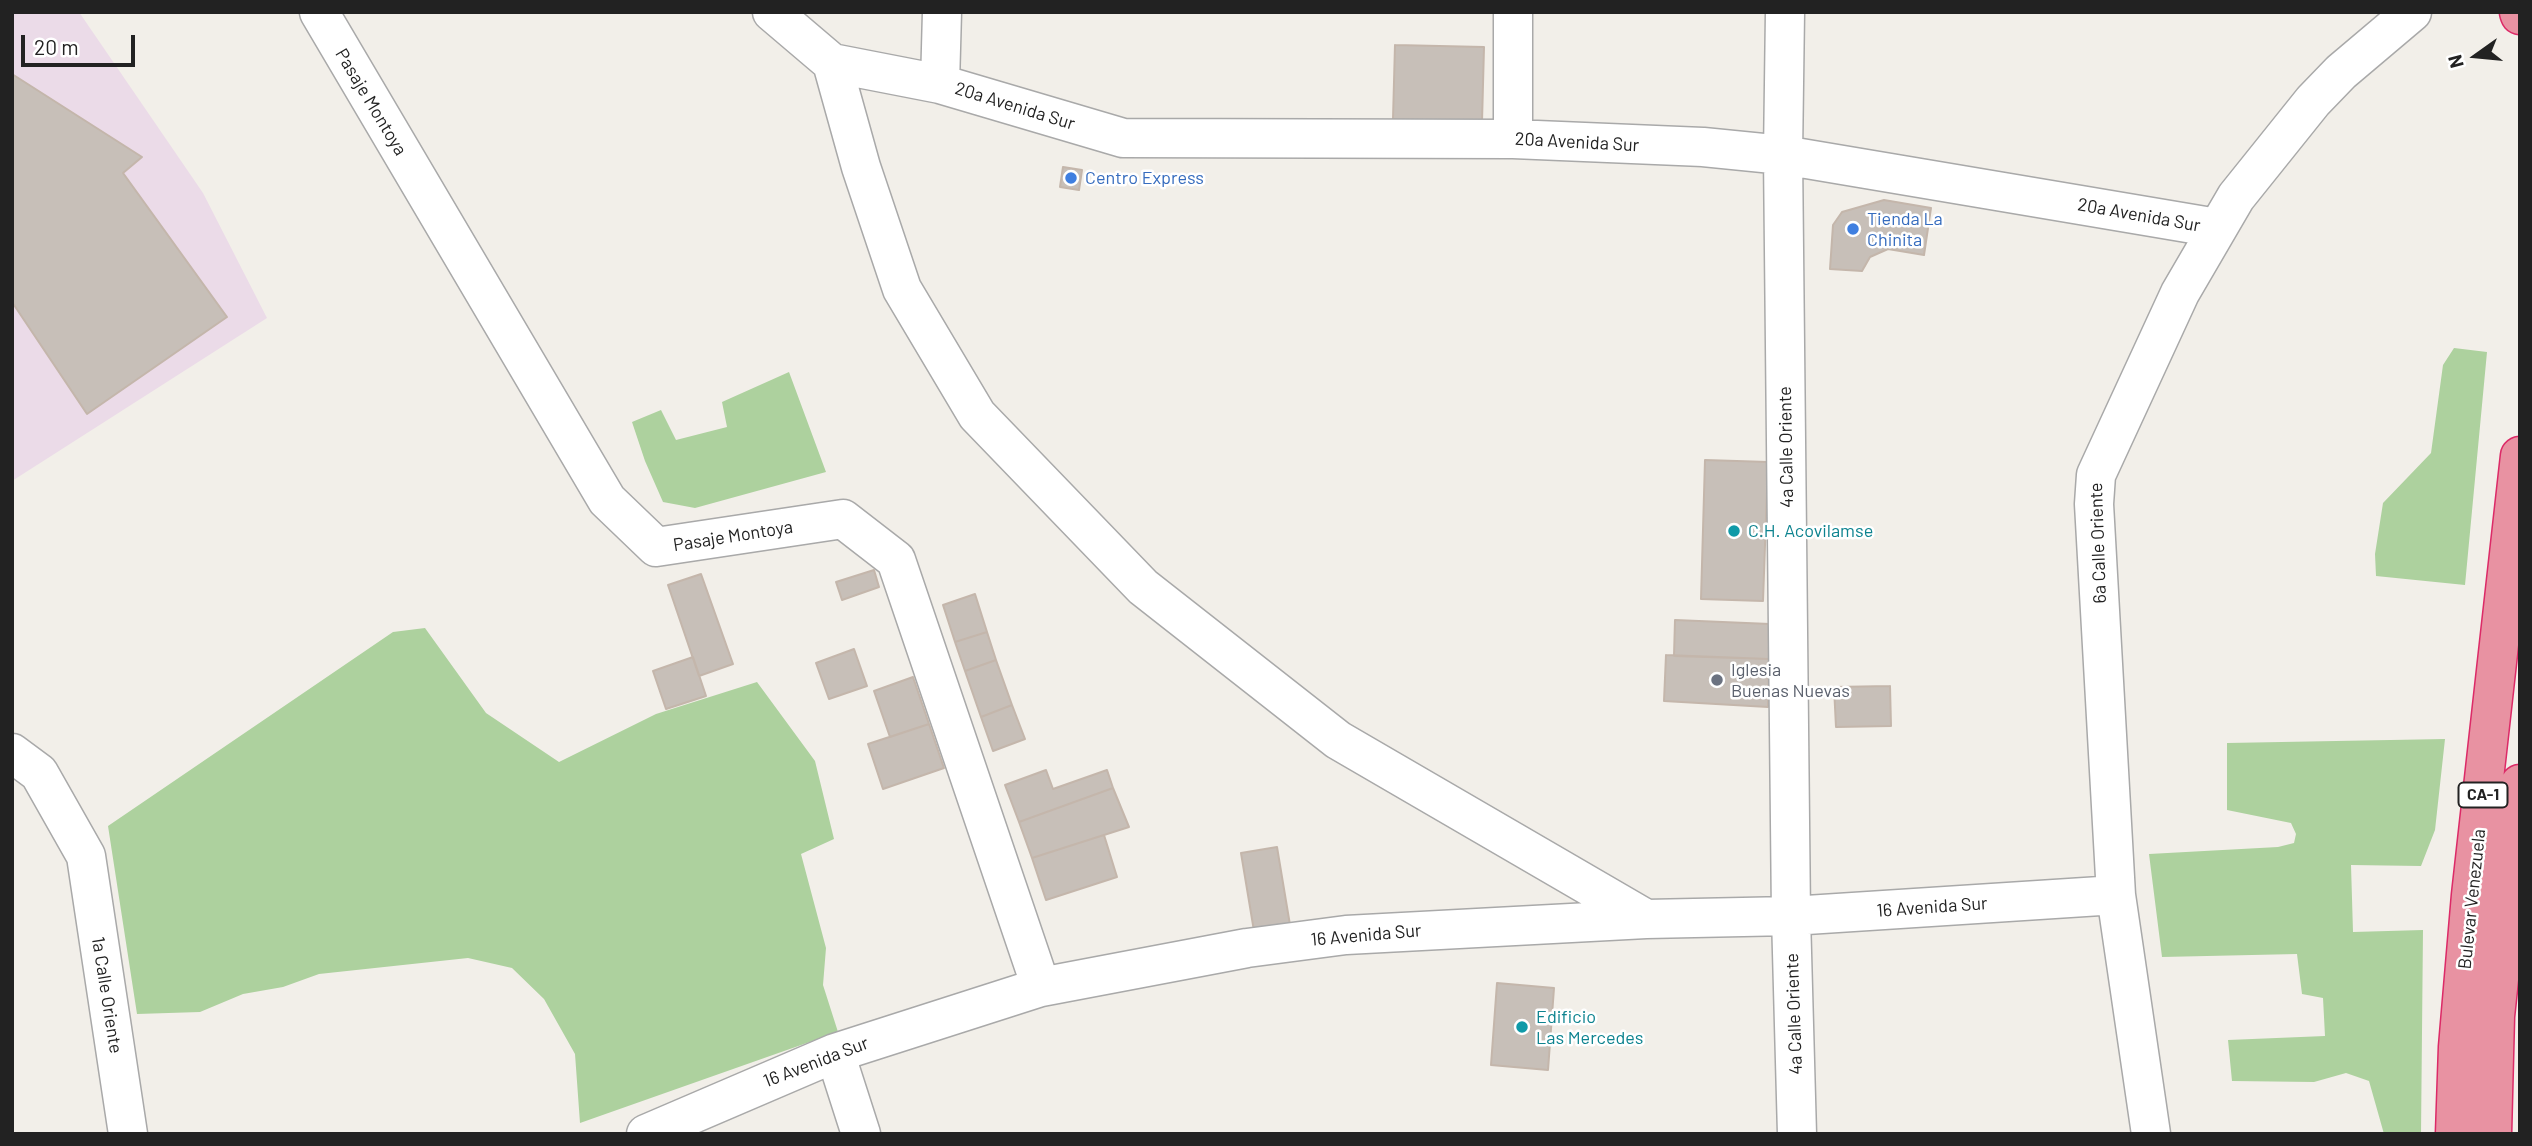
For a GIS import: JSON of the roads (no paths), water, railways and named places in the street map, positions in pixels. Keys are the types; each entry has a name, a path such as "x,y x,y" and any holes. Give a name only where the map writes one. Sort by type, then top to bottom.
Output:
{"highway":[{"name":"Bulevar Venezuela","path":"2455,1134 2458,1046 2471,895 2520,456"},
{"name":"Bulevar Venezuela","path":"2492,1134 2496,1016 2520,784"}],"street":[{"name":"Pasaje Montoya","path":"319,12 607,500 656,547 843,519 896,560 1041,987"},
{"path":"772,12 832,63 861,166 902,289 977,415 1143,587 1338,740 1646,919"},
{"path":"940,84 942,12"},
{"path":"1513,12 1513,139"},
{"name":"4a Calle Oriente","path":"1785,12 1783,155 1791,916 1797,1134"},
{"name":"6a Calle Oriente","path":"2151,1134 2116,895 2094,505 2096,475 2180,293 2252,174 2313,101 2412,13"},
{"name":"20a Avenida Sur","path":"832,63 940,84 1123,138 1513,139 1703,147 1783,155 2217,228"},
{"name":"1a Calle Oriente","path":"12,753 39,773 86,856 128,1134"},
{"name":"16 Avenida Sur","path":"646,1134 835,1053 1041,987 1247,948 1346,935 1646,919 1791,916 2116,895"},
{"path":"835,1053 861,1134"}],"place":[{"name":"Centro Express","path":"1071,178"},
{"name":"Tienda La Chinita","path":"1853,229"},
{"name":"C.H. Acovilamse","path":"1734,531"},
{"name":"Iglesia Buenas Nuevas","path":"1717,680"},
{"name":"Edificio Las Mercedes","path":"1522,1027"}]}
